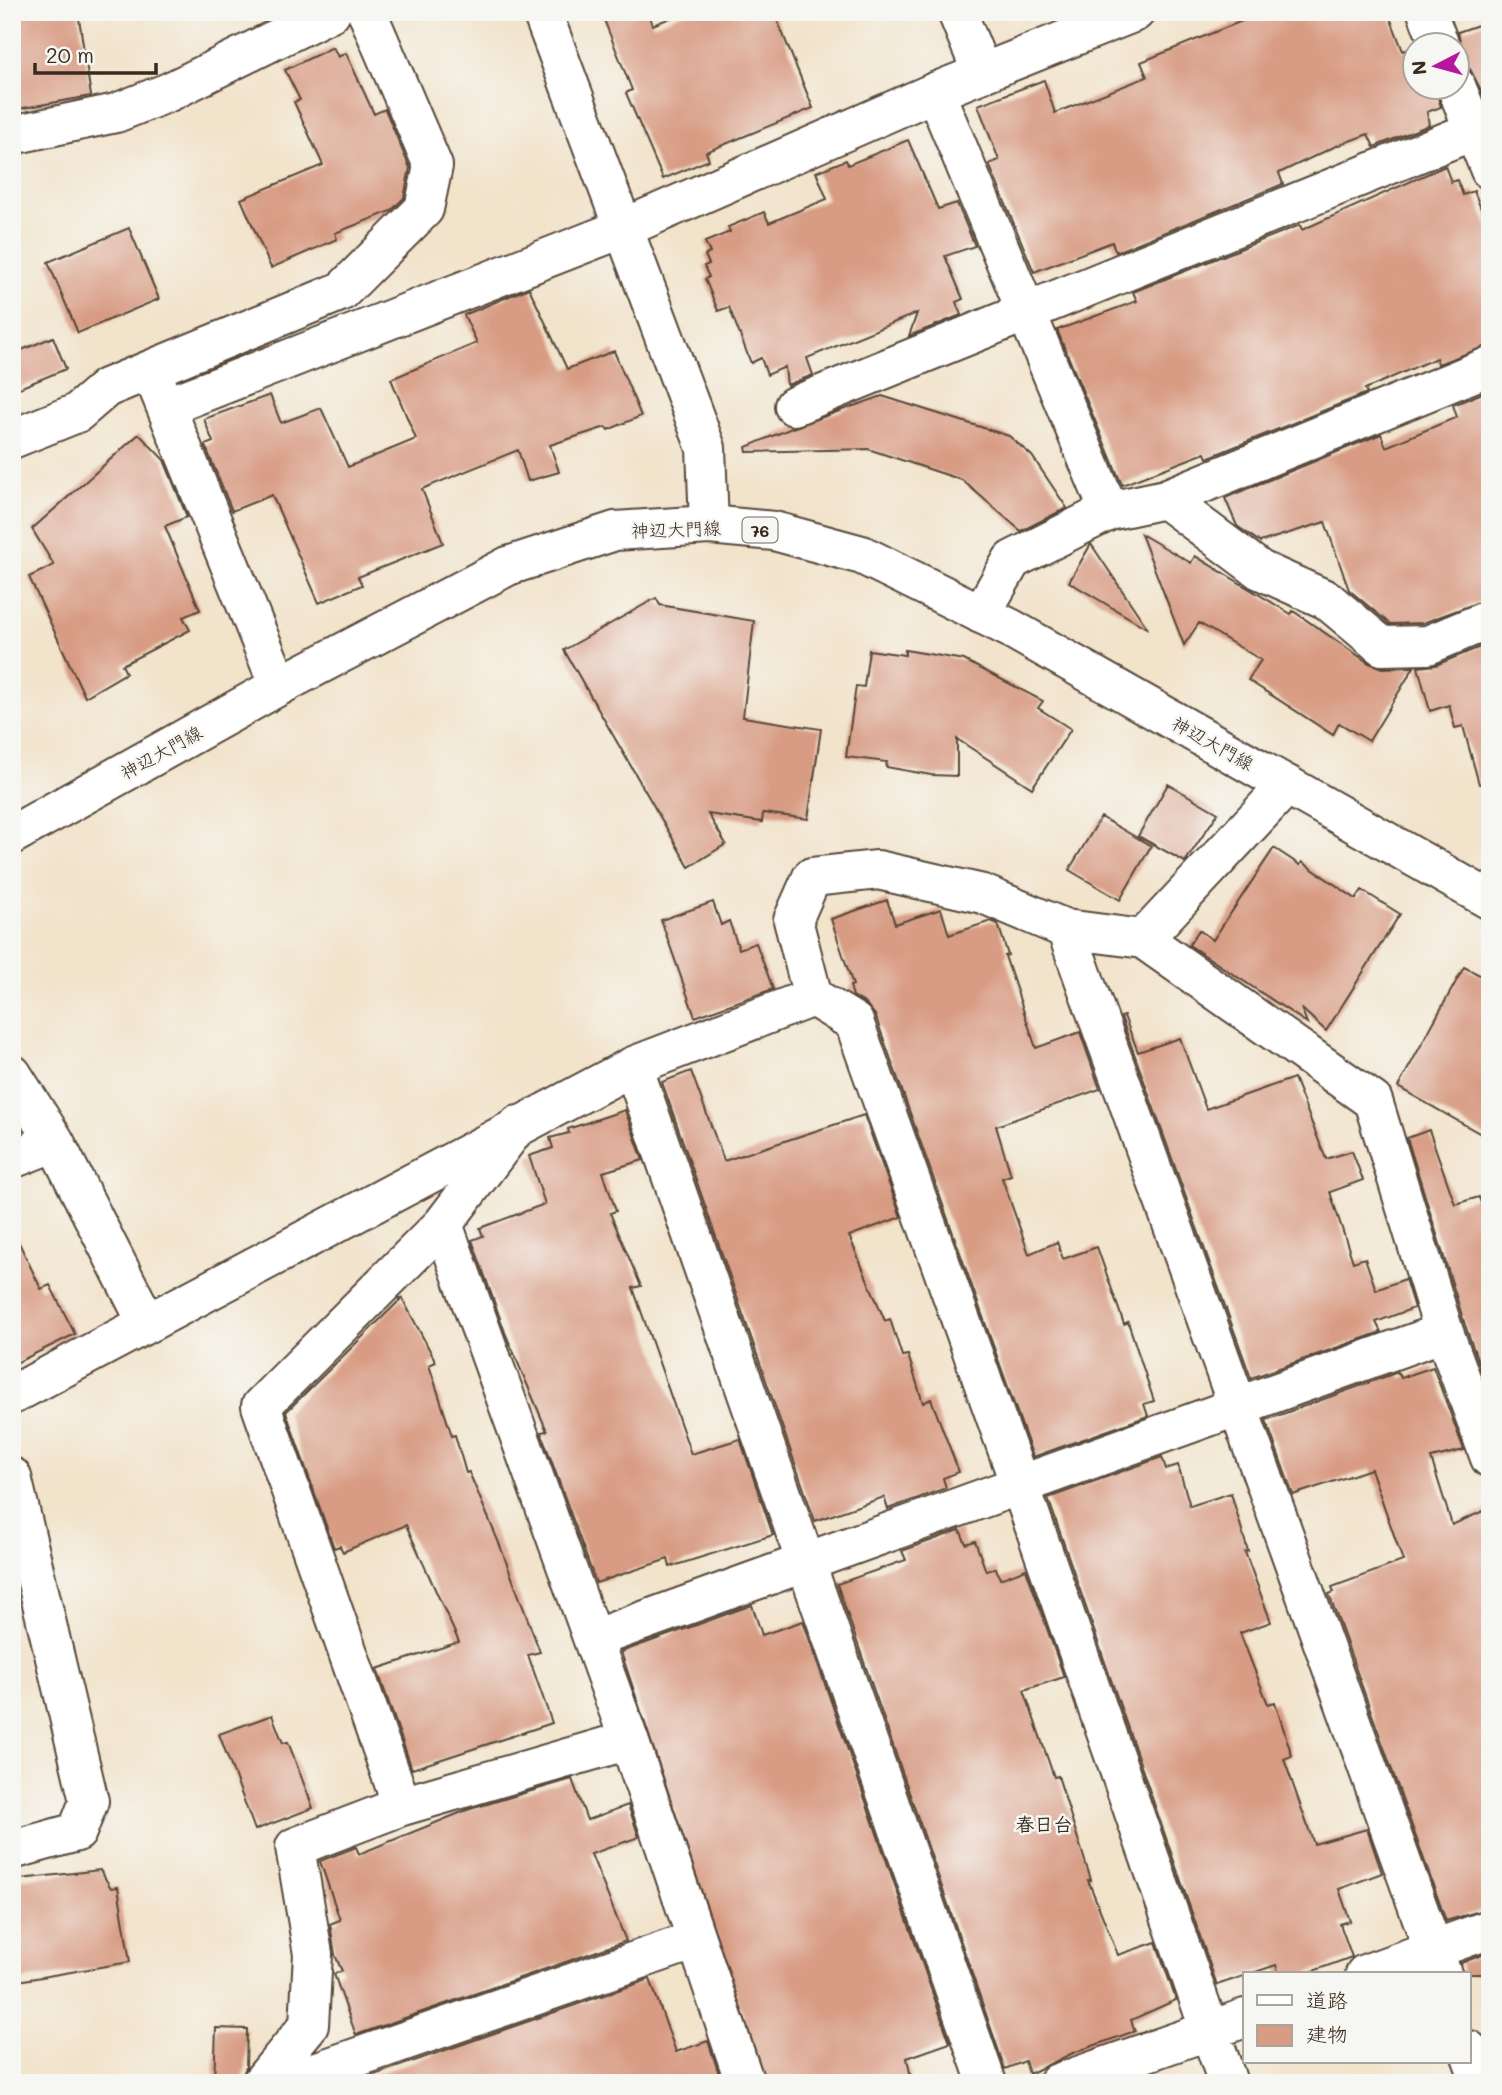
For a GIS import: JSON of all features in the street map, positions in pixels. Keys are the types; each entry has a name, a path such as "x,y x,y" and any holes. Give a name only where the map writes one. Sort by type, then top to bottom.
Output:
{"street":[{"path":"12,135 116,113 169,93 331,12"},
{"path":"12,439 77,413 106,388 342,290 424,209 433,166 367,12"},
{"path":"542,12 706,448 709,525"},
{"path":"957,12 982,73"},
{"path":"166,407 624,228 935,92 1135,12"},
{"path":"1427,12 1435,32"},
{"path":"935,92 1108,511"},
{"path":"1467,102 1482,127 1490,170"},
{"path":"794,406 1482,127"},
{"path":"981,614 1012,560 1108,511 1165,499 1490,366"},
{"path":"152,370 279,686"},
{"path":"1165,499 1260,570 1327,600 1382,646 1428,645 1490,620"},
{"name":"神辺大門線","path":"12,835 279,686 508,566 615,531 709,525 774,531 862,555 981,614 1490,900"},
{"path":"1143,939 1287,785"},
{"path":"1228,2083 1020,1485 854,1022 813,997 793,920 812,877 878,870 983,894 1066,929 1143,939 1373,1101 1444,1332 1490,1458"},
{"path":"1066,929 1437,1962"},
{"path":"12,1395 633,1066 813,997"},
{"path":"633,1066 987,2083"},
{"path":"12,1074 55,1142 147,1323"},
{"path":"402,1806 261,1406 443,1224 518,1125"},
{"path":"12,1159 55,1142"},
{"path":"443,1224 629,1741 745,2083"},
{"path":"593,1639 1239,1409 1444,1332"},
{"path":"12,1477 89,1801 77,1832 12,1850"},
{"path":"261,2083 309,2025 313,1954 295,1847 402,1806 629,1741"},
{"path":"1377,1972 1437,1962 1490,1930"},
{"path":"283,2083 696,1940"},
{"path":"1058,2083 1243,2019"},
{"path":"1470,2053 1481,2083"}],"building":[{"path":"12,12 78,12 91,96 12,110"},
{"path":"601,12 648,12 653,25 685,12 774,12 813,108 706,152 709,160 663,179 626,93 632,90"},
{"path":"1264,12 1388,12 1400,43 1400,102 1439,102 1441,107 1427,112 1429,125 1374,147 1368,134 1336,146 1279,173 1283,184 1116,252 1112,242 1034,272 989,164 999,160 978,105 1044,80 1055,113 1147,77 1141,62"},
{"path":"1490,21 1490,91 1483,94 1470,69 1470,32 1458,32"},
{"path":"333,47 338,57 346,53 374,114 385,109 410,168 404,198 391,211 335,233 337,239 271,268 241,199 323,165 294,102 300,100 285,70"},
{"path":"908,140 938,209 957,203 975,246 945,256 963,299 956,302 961,315 909,336 917,313 807,358 813,375 787,385 785,367 767,375 761,358 751,363 729,307 718,311 705,279 709,277 704,266 709,264 705,255 710,253 705,242 730,232 728,227 764,212 769,223 827,199 816,172 846,160 848,165"},
{"path":"1445,166 1451,182 1457,180 1463,195 1474,191 1490,232 1490,345 1438,364 1436,358 1365,389 1367,393 1207,458 1205,453 1122,485 1057,330 1137,301 1133,292 1300,225 1302,230"},
{"path":"129,228 159,299 78,333 48,262"},
{"path":"529,288 567,369 614,351 641,416 608,430 606,427 550,445 559,472 528,481 518,450 422,489 443,543 358,577 362,585 319,603 272,495 232,511 205,445 213,442 204,419 270,395 281,423 321,408 348,467 416,439 391,379 477,343 464,315"},
{"path":"53,337 66,369 12,391 12,354"},
{"path":"1490,390 1490,598 1423,623 1390,624 1349,590 1325,522 1260,542 1237,526 1225,498 1381,434 1386,447 1457,417 1453,405"},
{"path":"882,396 1009,436 1032,456 1067,508 1021,531 962,480 868,449 747,452 746,447"},
{"path":"139,434 164,460 187,517 165,526 200,610 183,617 190,630 122,665 126,673 85,697 29,577 54,565 32,529"},
{"path":"1141,534 1191,563 1195,556 1291,614 1293,611 1369,663 1382,668 1414,667 1369,741 1339,723 1333,735 1248,680 1261,660 1199,623 1184,645"},
{"path":"1091,544 1148,629 1069,582"},
{"path":"656,598 660,605 754,621 743,717 821,729 808,819 763,813 762,822 708,814 726,844 689,867 564,650"},
{"path":"1490,643 1490,783 1479,784 1463,726 1455,728 1449,705 1430,711 1418,667 1436,665"},
{"path":"869,650 905,655 905,650 964,660 1043,701 1038,708 1071,729 1032,788 957,739 957,776 931,775 886,767 887,762 846,757 856,686 864,687"},
{"path":"1168,784 1218,813 1185,862 1138,836"},
{"path":"1101,817 1151,846 1120,900 1069,870"},
{"path":"1274,848 1300,865 1302,862 1356,899 1362,890 1400,914 1326,1031 1301,1008 1307,1023 1189,945 1199,930 1213,940"},
{"path":"887,900 895,924 941,909 949,935 991,921 998,924 1008,955 1005,956 1036,1048 1080,1032 1100,1089 996,1126 1011,1175 1002,1178 1029,1254 1057,1242 1063,1259 1097,1247 1124,1324 1128,1322 1154,1401 1144,1404 1148,1416 1033,1457 875,1015 866,1004 853,996 850,986 853,985 831,919"},
{"path":"713,902 721,925 729,921 739,949 756,943 773,989 695,1017 661,920"},
{"path":"1464,967 1490,980 1490,1139 1398,1087"},
{"path":"1124,1016 1138,1052 1180,1038 1206,1109 1294,1078 1326,1159 1352,1151 1363,1180 1330,1192 1353,1262 1365,1258 1376,1290 1405,1279 1414,1308 1376,1322 1381,1332 1251,1378 1121,1017"},
{"path":"691,1071 724,1161 864,1115 901,1217 849,1236 885,1321 890,1319 902,1356 908,1355 923,1403 931,1399 959,1472 943,1478 946,1488 888,1509 884,1497 815,1521 662,1082"},
{"path":"625,1110 643,1160 603,1172 616,1211 610,1213 641,1286 633,1288 691,1454 740,1439 773,1535 670,1567 668,1559 596,1583 541,1432 547,1431 506,1335 472,1240 483,1236 480,1228 545,1204 529,1156 553,1148 550,1138 569,1133 568,1129"},
{"path":"1429,1130 1455,1204 1479,1197 1490,1231 1490,1394 1465,1325 1407,1138"},
{"path":"12,1228 41,1289 50,1285 75,1334 12,1365"},
{"path":"402,1298 436,1362 429,1365 452,1436 455,1435 466,1473 469,1472 499,1543 540,1652 528,1655 552,1723 412,1769 377,1669 459,1642 406,1525 343,1552 340,1546 334,1548 286,1412"},
{"path":"1433,1367 1464,1450 1431,1458 1452,1525 1490,1508 1490,1908 1446,1921 1329,1594 1334,1592 1332,1587 1403,1561 1371,1469 1293,1495 1266,1420 1398,1372 1401,1378"},
{"path":"1162,1457 1166,1469 1178,1465 1190,1506 1231,1493 1248,1551 1245,1552 1271,1622 1240,1633 1268,1704 1275,1702 1292,1756 1284,1759 1314,1844 1367,1829 1382,1873 1339,1889 1350,1921 1340,1924 1352,1957 1311,1972 1278,1972 1276,1965 1255,1972 1243,1972 1243,1976 1217,1985 1048,1498"},
{"path":"960,1530 966,1544 975,1541 986,1571 996,1568 1000,1579 1026,1569 1064,1677 1024,1690 1054,1777 1058,1776 1091,1880 1088,1880 1118,1955 1156,1942 1176,2000 1131,2020 1135,2031 1073,2053 1029,2074 1025,2061 1005,2069 837,1584 906,1560 902,1551"},
{"path":"752,1605 762,1635 803,1621 950,2043 907,2058 912,2083 766,2083 621,1652"},
{"path":"272,1715 283,1743 288,1742 313,1808 255,1830 219,1734"},
{"path":"572,1779 587,1820 628,1805 639,1837 591,1854 626,1941 356,2035 334,1974 342,1971 335,1955 330,1924 340,1920 320,1861 356,1847 359,1854 467,1810"},
{"path":"100,1870 111,1888 118,1887 130,1962 12,1982 12,1880"},
{"path":"1490,1952 1490,1974 1463,1972 1461,1963"},
{"path":"650,1979 676,2052 708,2041 722,2083 374,2083 371,2076"},
{"path":"216,2028 247,2029 246,2067 240,2083 214,2083"}],"district":[{"name":"春日台","path":"1044,1823"}]}
